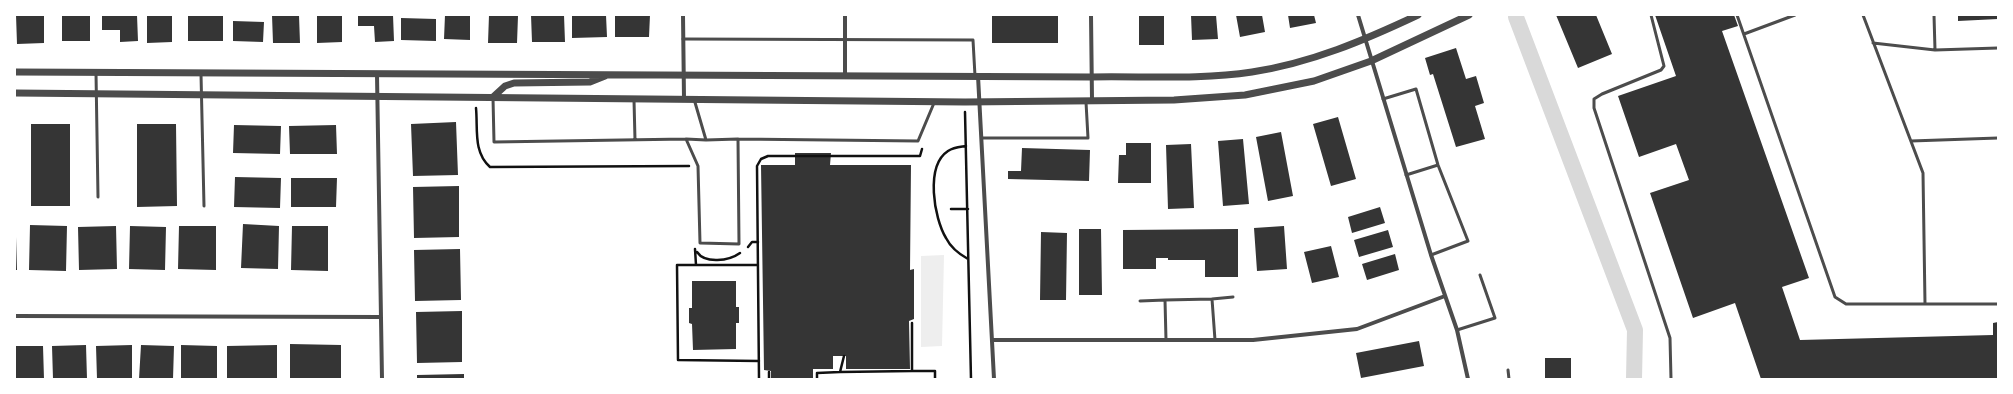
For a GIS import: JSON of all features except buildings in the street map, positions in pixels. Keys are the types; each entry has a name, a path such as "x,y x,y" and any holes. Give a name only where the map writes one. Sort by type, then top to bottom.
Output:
{"street":[{"path":"683,15 684,99"},
{"path":"845,15 845,76"},
{"path":"1089,100 1092,77 1091,15"},
{"path":"1358,15 1430,254 1457,330 1468,379"},
{"path":"15,72 377,75 684,74 1092,77 1207,75 1252,72 1314,58 1365,40 1418,15"},
{"path":"15,93 965,102 1174,100 1245,95 1314,81 1371,61 1469,15"},
{"path":"493,97 505,86 514,83 590,82 609,74"},
{"path":"377,75 382,379"},
{"path":"977,76 980,102 994,379"},
{"path":"992,340 1253,340 1357,329 1445,296"},
{"path":"15,316 382,317"}],"lane":[{"path":"1651,15 1664,66 1661,70 1602,94 1594,99 1594,108 1670,338 1671,379"},
{"path":"1737,15 1835,297 1846,304 1998,304"},
{"path":"1744,34 1793,15"},
{"path":"1863,15 1923,174 1925,304"},
{"path":"1934,15 1935,50"},
{"path":"683,39 973,40 977,76"},
{"path":"1873,43 1935,50 1998,48"},
{"path":"96,73 98,197"},
{"path":"201,74 204,206"},
{"path":"1383,99 1416,89 1438,166 1468,241 1430,254"},
{"path":"493,97 494,142 686,139 918,141 934,101"},
{"path":"634,99 635,140"},
{"path":"694,99 706,140"},
{"path":"982,138 1088,138 1089,100"},
{"path":"1911,141 1998,138"},
{"path":"686,139 698,166 700,243 739,244 738,139"},
{"path":"1406,175 1438,166"},
{"path":"1457,330 1495,318 1480,275"},
{"path":"1140,301 1233,297"},
{"path":"1212,299 1215,340"},
{"path":"1165,300 1166,340"},
{"path":"1508,370 1509,379"}],"path":[{"path":"965,102 971,379"},
{"path":"476,106 478,151 482,160 490,167 698,166"},
{"path":"966,146 948,151 941,158 936,168 935,199 937,218 946,239 953,248 969,259"},
{"path":"759,379 757,166 761,159 768,156"},
{"path":"951,210 968,210"},
{"path":"752,242 758,242"},
{"path":"695,247 696,265"},
{"path":"758,265 677,265 678,360 759,361"},
{"path":"912,323 912,371"},
{"path":"840,372 844,356"},
{"path":"817,379 817,373 935,371 935,379"},
{"path":"769,372 769,379"}],"shaded area":[{"path":"944,255 942,346 921,347 921,256"}],"waterway":[{"path":"1516,17 1635,330 1634,379"}]}
